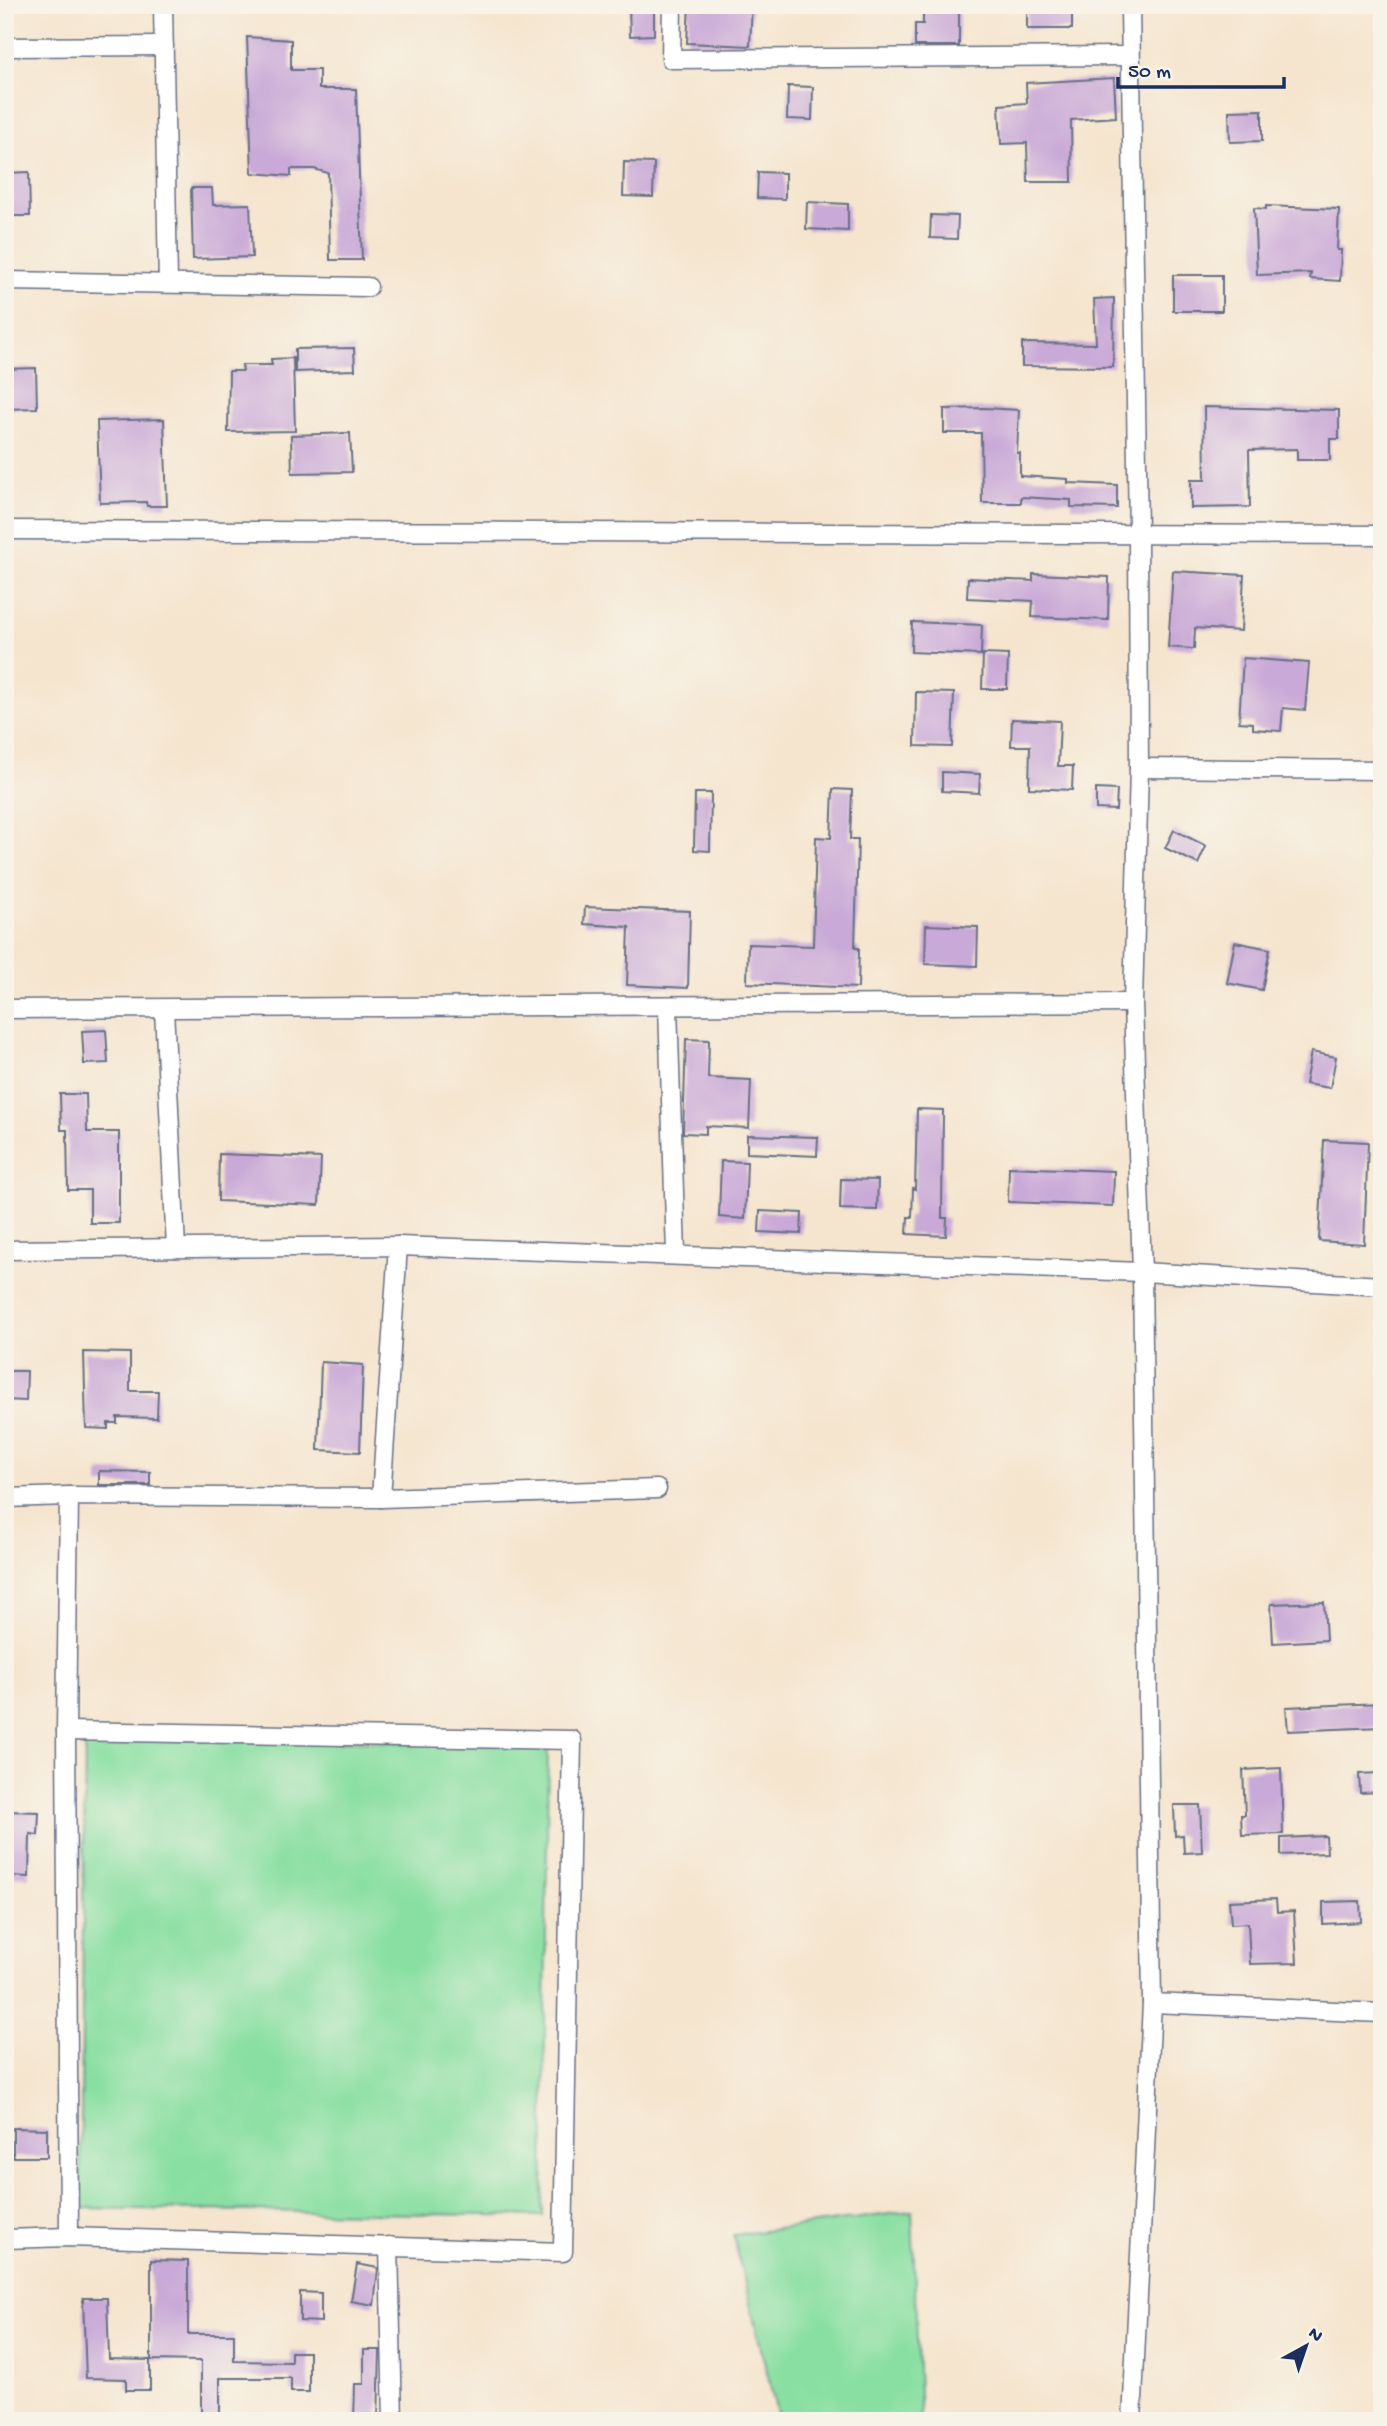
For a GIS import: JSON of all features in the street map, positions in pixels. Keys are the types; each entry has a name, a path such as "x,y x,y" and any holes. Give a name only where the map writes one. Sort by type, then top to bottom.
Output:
{"street":[{"path":"163,5 168,283"},
{"path":"672,5 671,59 1129,55"},
{"path":"1129,5 1139,768 1133,1003 1142,1272 1152,2003 1132,2421"},
{"path":"5,47 164,46"},
{"path":"5,281 368,287"},
{"path":"5,530 1382,535"},
{"path":"1139,768 1382,770"},
{"path":"5,1010 1133,1003"},
{"path":"668,1006 676,1254"},
{"path":"164,1009 176,1248"},
{"path":"5,1250 398,1246 1142,1272 1382,1286"},
{"path":"381,1498 398,1246"},
{"path":"5,1498 381,1498 657,1489"},
{"path":"69,1496 66,1731 69,2237"},
{"path":"5,2239 69,2237 563,2252 572,1740 66,1731"},
{"path":"1152,2003 1382,2013"},
{"path":"388,2246 393,2421"}],"green space":[{"path":"85,1737 548,1744 543,2216 80,2208"},
{"path":"912,2211 920,2421 779,2421 733,2235"}],"building":[{"path":"629,5 654,5 654,35 630,36"},
{"path":"689,5 752,5 750,46 687,43"},
{"path":"923,5 959,5 959,46 915,46 915,24 923,24"},
{"path":"1027,5 1072,5 1072,29 1027,29"},
{"path":"247,37 291,40 291,70 319,70 319,89 356,89 362,260 330,260 328,173 314,169 291,169 291,176 252,173"},
{"path":"1114,78 1116,117 1071,120 1072,182 1028,182 1027,143 1001,144 999,105 1027,103 1026,83"},
{"path":"788,86 813,87 812,120 787,119"},
{"path":"1262,110 1262,141 1230,142 1229,111"},
{"path":"624,162 654,163 653,197 623,196"},
{"path":"29,172 30,216 5,216 5,173"},
{"path":"758,172 785,173 785,199 757,198"},
{"path":"191,188 212,188 213,205 250,204 252,257 193,259"},
{"path":"807,202 848,204 848,231 806,229"},
{"path":"1266,206 1339,209 1337,250 1341,250 1340,281 1310,279 1311,273 1257,275 1254,208 1266,209"},
{"path":"931,215 958,216 957,239 930,238"},
{"path":"1173,275 1222,275 1222,311 1173,311"},
{"path":"1114,298 1113,367 1022,366 1022,343 1096,344 1094,299"},
{"path":"354,348 355,370 295,372 295,349"},
{"path":"293,358 295,431 228,432 229,371 243,371 242,365 272,365 271,359"},
{"path":"36,368 37,408 5,409 5,369"},
{"path":"1204,407 1339,410 1339,439 1330,439 1330,460 1297,460 1297,449 1249,450 1250,507 1191,508 1191,480 1205,480"},
{"path":"944,409 1019,410 1017,453 1020,453 1020,476 1068,479 1068,483 1117,485 1117,508 1071,507 1071,500 1021,497 1021,503 982,503 981,433 944,433"},
{"path":"164,419 167,506 147,506 146,502 100,503 97,421"},
{"path":"350,433 352,472 292,473 291,435"},
{"path":"1173,571 1244,575 1241,631 1195,628 1194,649 1168,647"},
{"path":"1033,574 1109,577 1108,620 1032,617 1033,601 967,598 968,578 1033,581"},
{"path":"912,622 982,625 981,655 911,652"},
{"path":"983,654 1008,655 1007,689 982,689"},
{"path":"1243,658 1309,663 1305,710 1283,708 1281,731 1253,729 1253,723 1239,722"},
{"path":"916,692 954,693 952,747 915,746"},
{"path":"1012,719 1060,721 1058,766 1073,766 1072,790 1029,788 1030,746 1011,746"},
{"path":"942,772 980,774 979,793 942,791"},
{"path":"833,789 852,790 850,839 858,839 855,948 859,948 858,988 747,983 748,944 813,946 816,837 831,838"},
{"path":"1096,789 1117,790 1116,810 1096,809"},
{"path":"695,793 711,793 710,851 694,850"},
{"path":"1174,830 1206,846 1198,864 1165,848"},
{"path":"585,907 690,911 688,988 627,985 629,927 584,924"},
{"path":"926,925 978,927 977,966 925,964"},
{"path":"1235,942 1270,949 1262,990 1227,983"},
{"path":"106,1030 108,1063 84,1064 82,1031"},
{"path":"686,1039 709,1040 708,1078 751,1080 749,1128 706,1126 706,1134 683,1133"},
{"path":"1311,1052 1336,1057 1330,1088 1305,1084"},
{"path":"60,1094 86,1094 87,1132 119,1132 119,1223 90,1223 90,1190 68,1190 67,1130 61,1130"},
{"path":"917,1109 943,1110 942,1218 947,1218 946,1236 907,1234 908,1217 912,1217 913,1188 915,1189"},
{"path":"747,1135 818,1137 817,1156 747,1153"},
{"path":"1324,1140 1368,1142 1364,1244 1319,1241"},
{"path":"219,1154 321,1158 319,1205 218,1201"},
{"path":"721,1161 747,1162 745,1219 719,1217"},
{"path":"1009,1167 1114,1171 1113,1206 1008,1202"},
{"path":"841,1179 878,1180 877,1210 840,1209"},
{"path":"760,1211 802,1213 801,1234 759,1232"},
{"path":"84,1352 130,1353 130,1391 158,1391 157,1418 117,1417 117,1423 108,1423 108,1429 86,1428"},
{"path":"321,1362 363,1365 360,1452 318,1450"},
{"path":"5,1371 27,1371 26,1401 5,1400"},
{"path":"99,1471 150,1472 150,1485 99,1485"},
{"path":"1324,1602 1326,1640 1273,1643 1271,1604"},
{"path":"1382,1703 1382,1727 1288,1731 1286,1707"},
{"path":"1281,1768 1283,1834 1242,1835 1241,1815 1245,1815 1243,1770"},
{"path":"1379,1773 1380,1792 1360,1793 1359,1774"},
{"path":"1174,1805 1200,1805 1202,1852 1184,1853 1183,1835 1175,1836"},
{"path":"5,1811 39,1812 38,1835 30,1834 29,1877 5,1876"},
{"path":"1326,1836 1327,1853 1281,1855 1281,1838"},
{"path":"1276,1899 1277,1912 1294,1911 1297,1963 1250,1964 1248,1923 1231,1924 1229,1901"},
{"path":"1360,1901 1361,1922 1323,1924 1323,1902"},
{"path":"13,2128 47,2129 47,2157 13,2157"},
{"path":"151,2260 188,2261 188,2334 234,2334 234,2361 291,2362 291,2352 309,2352 309,2392 291,2392 291,2378 220,2378 220,2421 201,2421 201,2361 151,2360"},
{"path":"357,2264 378,2268 374,2305 351,2301"},
{"path":"300,2292 321,2293 321,2322 300,2321"},
{"path":"83,2298 107,2298 109,2359 150,2360 150,2390 126,2390 126,2379 86,2378"},
{"path":"364,2350 380,2350 378,2421 354,2421 355,2384 364,2384"}]}
